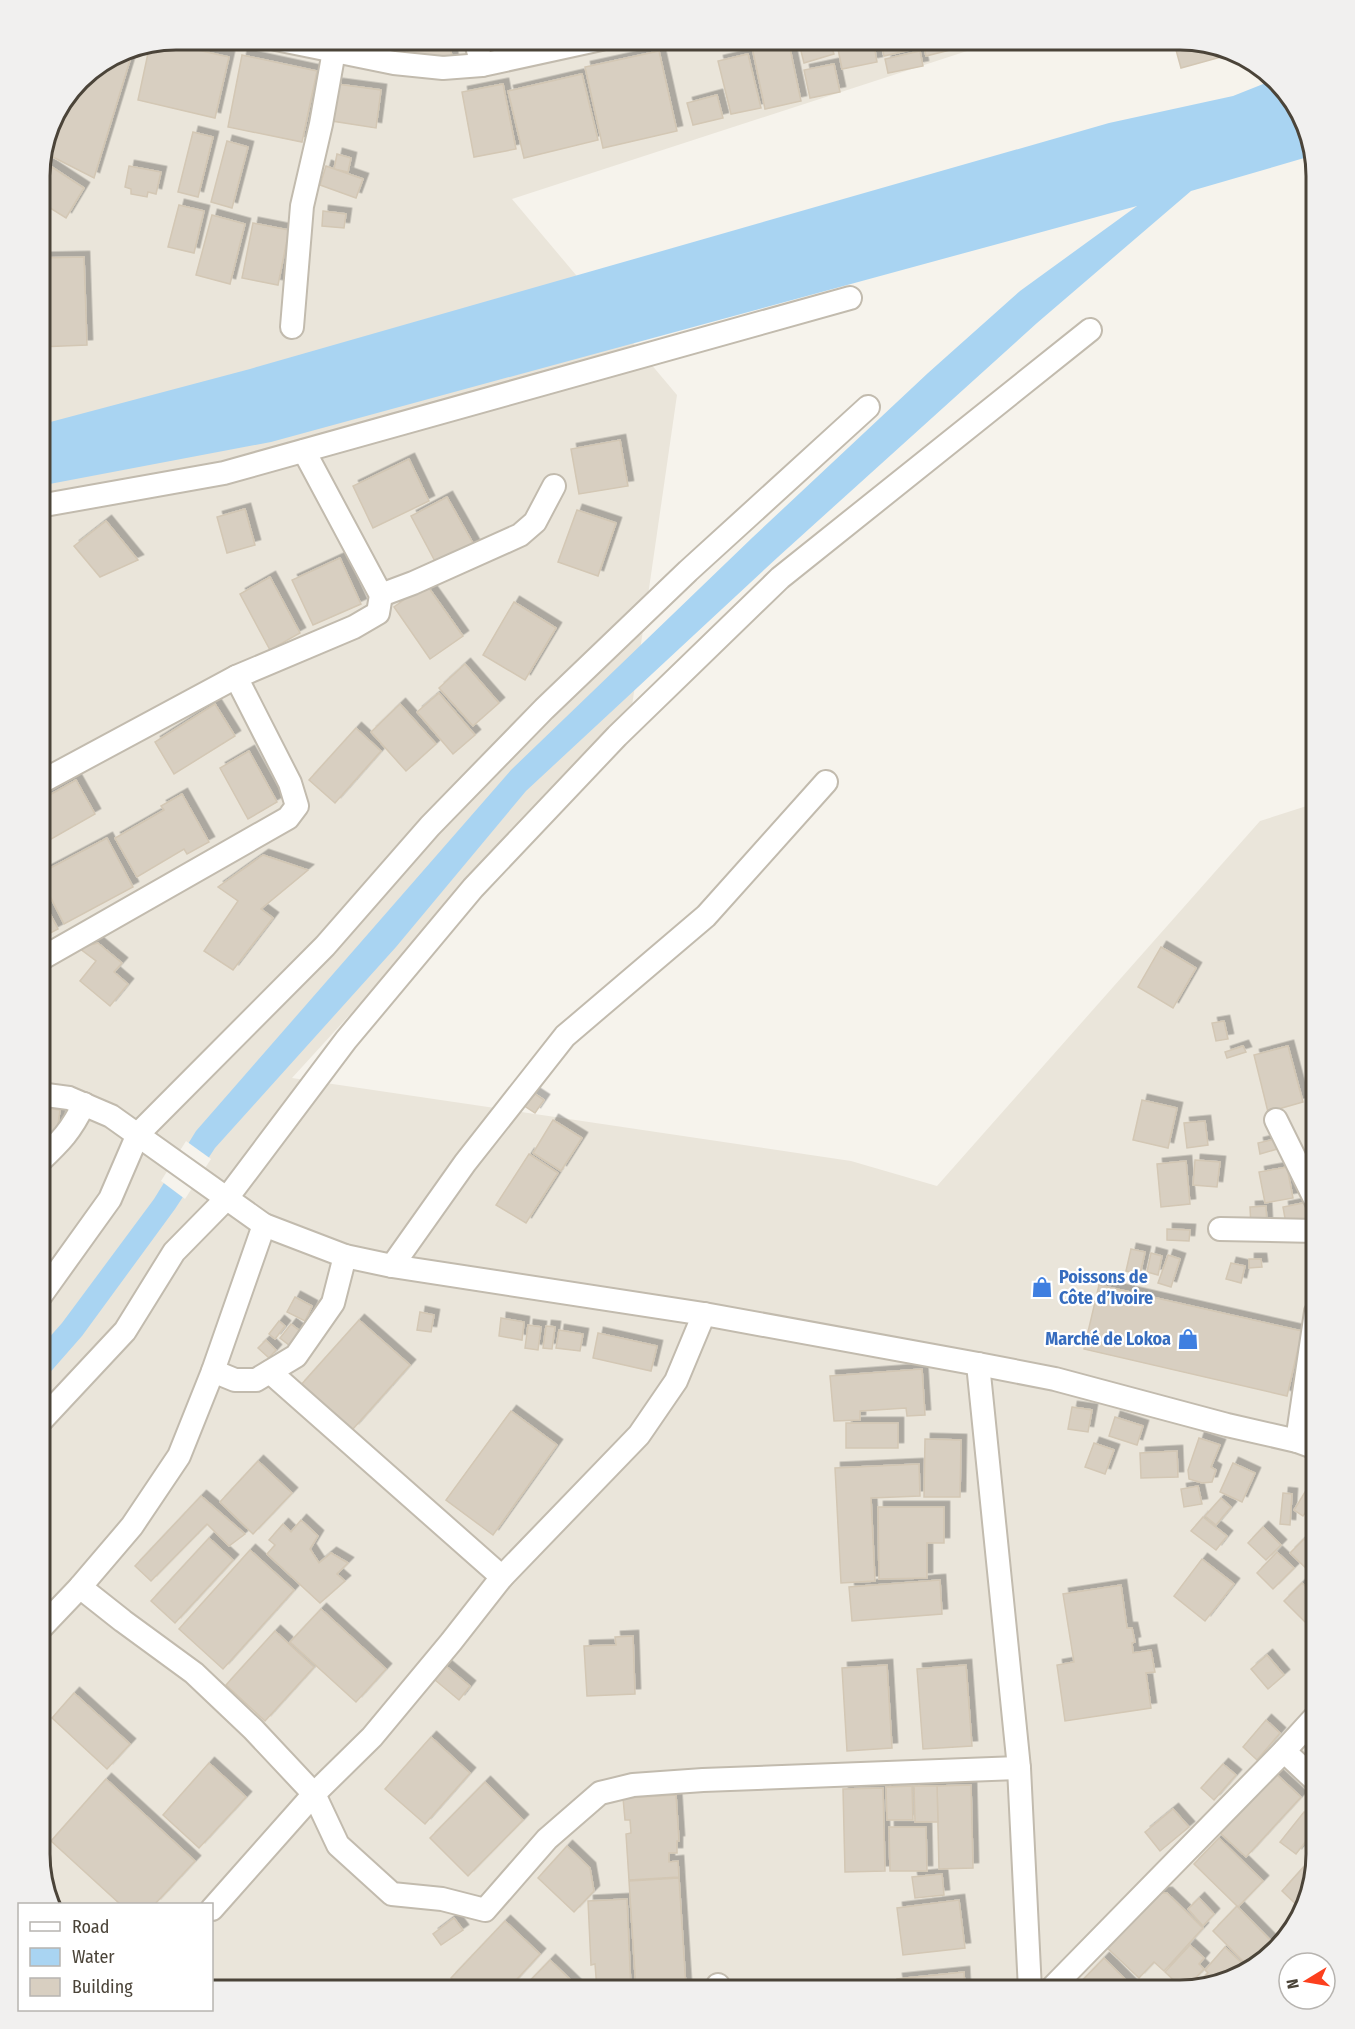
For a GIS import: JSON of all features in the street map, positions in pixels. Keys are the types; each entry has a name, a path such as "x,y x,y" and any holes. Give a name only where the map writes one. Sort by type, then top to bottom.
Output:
{"street":[{"path":"329,50 394,63 443,68 482,64 549,50"},
{"path":"479,50 482,64"},
{"path":"292,327 303,206 334,51"},
{"path":"50,504 224,473 850,298"},
{"path":"50,1411 125,1331 174,1252 227,1198 346,1041 472,888 617,736 780,578 1090,330"},
{"path":"50,1283 110,1198 138,1134 325,946 430,826 544,709 688,571 868,407"},
{"path":"50,777 236,677 354,627 378,613 381,595 304,451"},
{"path":"381,595 520,535 536,522 554,486"},
{"path":"50,954 288,818 297,806 290,783 236,677"},
{"path":"392,1266 465,1163 565,1036 706,916 826,782"},
{"path":"50,1095 69,1098 111,1116 264,1226 345,1256 392,1266 704,1314 1055,1379 1306,1444"},
{"path":"50,1151 68,1133 84,1104"},
{"path":"1276,1120 1306,1181"},
{"path":"50,1618 132,1526 179,1456 213,1371 264,1226"},
{"path":"1220,1229 1306,1231"},
{"path":"213,1371 234,1380 256,1380 296,1356 333,1303 345,1256"},
{"path":"213,1908 314,1794 372,1737 452,1642 502,1577 639,1435 676,1381 704,1314"},
{"path":"978,1364 1019,1768 1029,1980"},
{"path":"270,1372 502,1577"},
{"path":"80,1587 194,1673 253,1729 314,1794 338,1845 392,1894 442,1899 485,1910 547,1839 600,1793 633,1785 703,1779 1019,1768"},
{"path":"1060,1980 1306,1727"},
{"path":"1284,1751 1306,1772"}],"shaded area":[{"path":"167,50 970,50 512,199 677,395 632,706 292,1078 851,1161 937,1186 1260,821 1306,806 1306,1854 1296,1902 1289,1917 1269,1943 1243,1963 1228,1970 1180,1980 213,1979 213,1903 59,1903 54,1886 50,1854 50,167 54,143 62,120 86,86 112,66 127,59"}],"water":[{"path":"1265,83 1269,86 1289,112 1296,127 1304,158 1191,191 1037,323 778,557 526,791 396,947 215,1148 175,1209 82,1336 50,1372 50,1337 154,1199 196,1131 511,770 753,537 928,373 1020,291 1137,206 271,442 50,484 50,422 250,369 1109,123 1233,96"}],"pier":[{"path":"186,1141 211,1159 185,1199 161,1181"}],"building":[{"path":"198,50 229,57 215,118 138,100 148,53"},
{"path":"407,50 450,50 453,61 408,53"},
{"path":"753,50 790,50 801,101 765,109"},
{"path":"801,50 833,50 834,54 804,63"},
{"path":"838,50 875,50 877,62 842,69"},
{"path":"883,50 910,50 884,56"},
{"path":"925,50 950,50 926,56"},
{"path":"1176,50 1204,52 1222,57 1181,68"},
{"path":"659,51 677,131 603,148 585,67"},
{"path":"920,51 923,66 888,73 885,59"},
{"path":"748,54 761,108 731,114 718,61"},
{"path":"242,55 317,71 302,142 228,127"},
{"path":"131,58 94,178 52,156 54,143 62,120 86,86 112,66"},
{"path":"834,64 840,92 810,98 804,70"},
{"path":"582,74 598,140 524,158 508,91"},
{"path":"337,84 381,90 376,128 332,121"},
{"path":"503,84 516,149 474,157 462,92"},
{"path":"717,95 723,118 693,125 687,103"},
{"path":"193,132 213,137 198,197 178,192"},
{"path":"227,141 248,147 232,208 211,202"},
{"path":"337,154 351,158 348,172 334,169"},
{"path":"50,166 84,188 66,218 50,208"},
{"path":"129,166 161,172 156,194 148,192 147,197 131,194 131,189 125,187"},
{"path":"326,166 363,179 356,198 320,185"},
{"path":"179,205 204,211 194,253 168,247"},
{"path":"323,211 346,214 344,228 322,226"},
{"path":"212,215 245,224 230,284 196,275"},
{"path":"253,223 289,230 278,285 242,278"},
{"path":"84,257 87,345 50,347 50,258"},
{"path":"620,440 628,486 579,494 571,449"},
{"path":"409,459 429,501 373,528 353,486"},
{"path":"447,497 474,545 437,565 411,516"},
{"path":"245,509 255,545 227,553 217,517"},
{"path":"577,510 616,523 598,576 558,562"},
{"path":"106,521 138,560 100,577 74,546"},
{"path":"340,558 361,604 313,625 292,580"},
{"path":"270,577 300,633 270,650 240,594"},
{"path":"426,584 463,636 430,659 394,607"},
{"path":"514,602 556,628 525,680 483,655"},
{"path":"465,664 499,703 473,726 439,688"},
{"path":"439,693 475,735 453,754 417,712"},
{"path":"215,704 235,736 174,774 155,742"},
{"path":"400,704 436,744 406,771 371,732"},
{"path":"356,728 381,751 335,803 309,780"},
{"path":"249,751 277,802 248,819 220,768"},
{"path":"76,780 95,814 50,840 50,795"},
{"path":"182,794 209,842 187,854 184,849 137,877 115,838 164,810 161,806"},
{"path":"107,838 133,887 64,924 50,896 50,868"},
{"path":"263,855 308,870 261,909 273,918 233,970 204,951 238,901 218,887"},
{"path":"50,914 58,929 50,933"},
{"path":"98,943 122,963 114,972 128,984 110,1006 80,981 96,961 79,948"},
{"path":"1161,947 1196,968 1173,1008 1138,987"},
{"path":"1224,1021 1228,1039 1216,1041 1212,1023"},
{"path":"1243,1046 1246,1052 1227,1058 1225,1052"},
{"path":"1288,1046 1303,1102 1268,1112 1254,1055"},
{"path":"529,1090 544,1100 535,1113 520,1103"},
{"path":"1142,1100 1177,1108 1168,1148 1133,1140"},
{"path":"50,1109 60,1110 57,1132 50,1131"},
{"path":"553,1120 582,1138 561,1171 533,1153"},
{"path":"1205,1121 1208,1145 1187,1148 1184,1123"},
{"path":"1279,1138 1281,1148 1260,1154 1258,1143"},
{"path":"529,1154 558,1173 526,1223 496,1205"},
{"path":"1195,1160 1220,1162 1217,1187 1193,1185"},
{"path":"1186,1161 1190,1204 1161,1207 1157,1164"},
{"path":"1287,1167 1293,1198 1265,1203 1259,1172"},
{"path":"1306,1202 1306,1220 1286,1224 1283,1207"},
{"path":"1266,1206 1267,1226 1251,1227 1250,1207"},
{"path":"1167,1229 1190,1230 1189,1241 1167,1240"},
{"path":"1131,1249 1145,1252 1140,1275 1126,1271"},
{"path":"1151,1253 1162,1256 1158,1275 1147,1272"},
{"path":"1168,1255 1180,1259 1171,1287 1158,1283"},
{"path":"1249,1259 1261,1259 1262,1267 1249,1268"},
{"path":"1231,1263 1245,1266 1241,1283 1226,1279"},
{"path":"1099,1285 1302,1331 1287,1396 1084,1349"},
{"path":"295,1297 312,1306 305,1321 287,1312"},
{"path":"420,1312 434,1315 431,1332 417,1330"},
{"path":"501,1318 524,1322 522,1340 499,1336"},
{"path":"359,1320 410,1365 353,1429 300,1386"},
{"path":"279,1321 285,1326 275,1339 269,1334"},
{"path":"291,1324 305,1335 294,1349 280,1338"},
{"path":"528,1325 541,1327 538,1350 525,1348"},
{"path":"546,1326 555,1327 552,1349 543,1348"},
{"path":"559,1330 583,1334 580,1351 556,1348"},
{"path":"598,1333 657,1346 651,1371 593,1358"},
{"path":"266,1340 276,1350 269,1358 258,1348"},
{"path":"922,1369 925,1415 907,1416 906,1408 860,1411 860,1420 834,1421 830,1376"},
{"path":"1072,1407 1092,1410 1088,1432 1068,1429"},
{"path":"511,1411 557,1445 493,1535 446,1500"},
{"path":"1115,1417 1143,1426 1137,1445 1109,1436"},
{"path":"846,1423 898,1423 898,1448 846,1448"},
{"path":"1199,1438 1220,1445 1211,1467 1216,1470 1212,1482 1202,1483 1189,1479 1188,1470"},
{"path":"925,1439 961,1440 960,1497 924,1497"},
{"path":"1094,1443 1114,1450 1105,1474 1085,1467"},
{"path":"1177,1451 1178,1477 1141,1478 1140,1453"},
{"path":"258,1461 292,1493 253,1534 220,1502"},
{"path":"1233,1463 1255,1473 1242,1502 1220,1492"},
{"path":"919,1464 920,1496 871,1498 875,1581 841,1583 835,1468"},
{"path":"1198,1486 1202,1504 1184,1507 1181,1489"},
{"path":"1305,1492 1306,1512 1303,1516 1294,1510"},
{"path":"1283,1493 1292,1494 1290,1525 1280,1524"},
{"path":"201,1496 245,1534 229,1546 207,1524 151,1581 135,1566"},
{"path":"1221,1498 1231,1507 1216,1525 1205,1516"},
{"path":"878,1507 944,1507 944,1543 927,1543 927,1578 879,1579"},
{"path":"1203,1517 1227,1536 1216,1550 1191,1531"},
{"path":"301,1520 318,1536 310,1549 319,1563 331,1553 348,1563 337,1574 345,1581 320,1603 267,1554 275,1545 269,1540 283,1524 291,1532"},
{"path":"1263,1527 1281,1545 1266,1560 1248,1543"},
{"path":"209,1538 233,1560 175,1623 151,1601"},
{"path":"1304,1539 1306,1541 1306,1568 1290,1553"},
{"path":"250,1550 294,1590 223,1669 179,1629"},
{"path":"1277,1552 1294,1568 1273,1589 1257,1573"},
{"path":"1202,1559 1234,1584 1205,1621 1174,1596"},
{"path":"940,1580 942,1614 852,1621 849,1587"},
{"path":"1302,1583 1306,1587 1306,1623 1284,1601"},
{"path":"1121,1585 1127,1628 1132,1628 1135,1642 1132,1643 1133,1653 1151,1650 1155,1672 1146,1673 1151,1708 1065,1721 1057,1665 1074,1662 1063,1594"},
{"path":"321,1609 386,1669 356,1702 290,1642"},
{"path":"275,1631 314,1667 265,1721 226,1685"},
{"path":"633,1636 635,1694 587,1696 584,1646 616,1645 615,1637"},
{"path":"1267,1655 1284,1675 1268,1689 1251,1669"},
{"path":"887,1665 892,1748 847,1751 842,1668"},
{"path":"966,1665 972,1746 923,1749 917,1669"},
{"path":"446,1666 470,1686 459,1700 435,1680"},
{"path":"74,1693 130,1744 107,1769 52,1718"},
{"path":"1266,1720 1280,1733 1257,1760 1243,1747"},
{"path":"431,1737 470,1773 425,1824 385,1789"},
{"path":"209,1763 246,1797 199,1848 163,1815"},
{"path":"1223,1764 1236,1775 1214,1800 1201,1788"},
{"path":"1274,1772 1301,1797 1246,1857 1219,1832"},
{"path":"106,1779 195,1861 156,1903 119,1903 51,1841"},
{"path":"485,1782 523,1820 468,1876 430,1838"},
{"path":"971,1785 973,1868 939,1869 937,1786"},
{"path":"912,1786 913,1820 887,1820 886,1787"},
{"path":"914,1786 937,1786 938,1822 915,1822"},
{"path":"883,1788 885,1871 845,1872 843,1789"},
{"path":"676,1795 679,1841 677,1841 677,1853 669,1853 669,1862 678,1861 679,1877 629,1880 626,1834 631,1833 630,1820 625,1820 623,1798"},
{"path":"1173,1809 1189,1827 1160,1851 1145,1832"},
{"path":"1304,1812 1306,1814 1306,1841 1296,1854 1280,1842"},
{"path":"889,1827 926,1827 927,1871 890,1871"},
{"path":"1219,1838 1263,1881 1238,1907 1194,1864"},
{"path":"567,1846 590,1868 594,1891 574,1912 538,1878"},
{"path":"1305,1866 1295,1904 1282,1891"},
{"path":"942,1874 944,1895 915,1898 912,1877"},
{"path":"679,1878 685,1980 635,1979 629,1881"},
{"path":"1149,1893 1167,1893 1203,1928 1164,1971 1154,1962 1139,1978 1102,1943"},
{"path":"1199,1898 1214,1914 1203,1926 1188,1909"},
{"path":"627,1899 631,1979 596,1979 595,1964 591,1965 588,1901"},
{"path":"959,1900 965,1948 903,1955 897,1908"},
{"path":"1237,1906 1271,1941 1244,1962 1213,1931"},
{"path":"454,1918 463,1930 441,1945 433,1934"},
{"path":"505,1921 540,1954 517,1979 451,1978"},
{"path":"1190,1945 1204,1958 1199,1964 1204,1969 1195,1978 1173,1980 1165,1972"},
{"path":"1225,1947 1242,1963 1205,1976 1208,1973 1205,1970"},
{"path":"1104,1958 1126,1980 1083,1980"},
{"path":"550,1960 570,1979 531,1979"},
{"path":"964,1972 964,1980 897,1980"}],"place":[{"name":"Poissons de Côte d’Ivoire","path":"1042,1287"},
{"name":"Marché de Lokoa","path":"1188,1339"}]}
